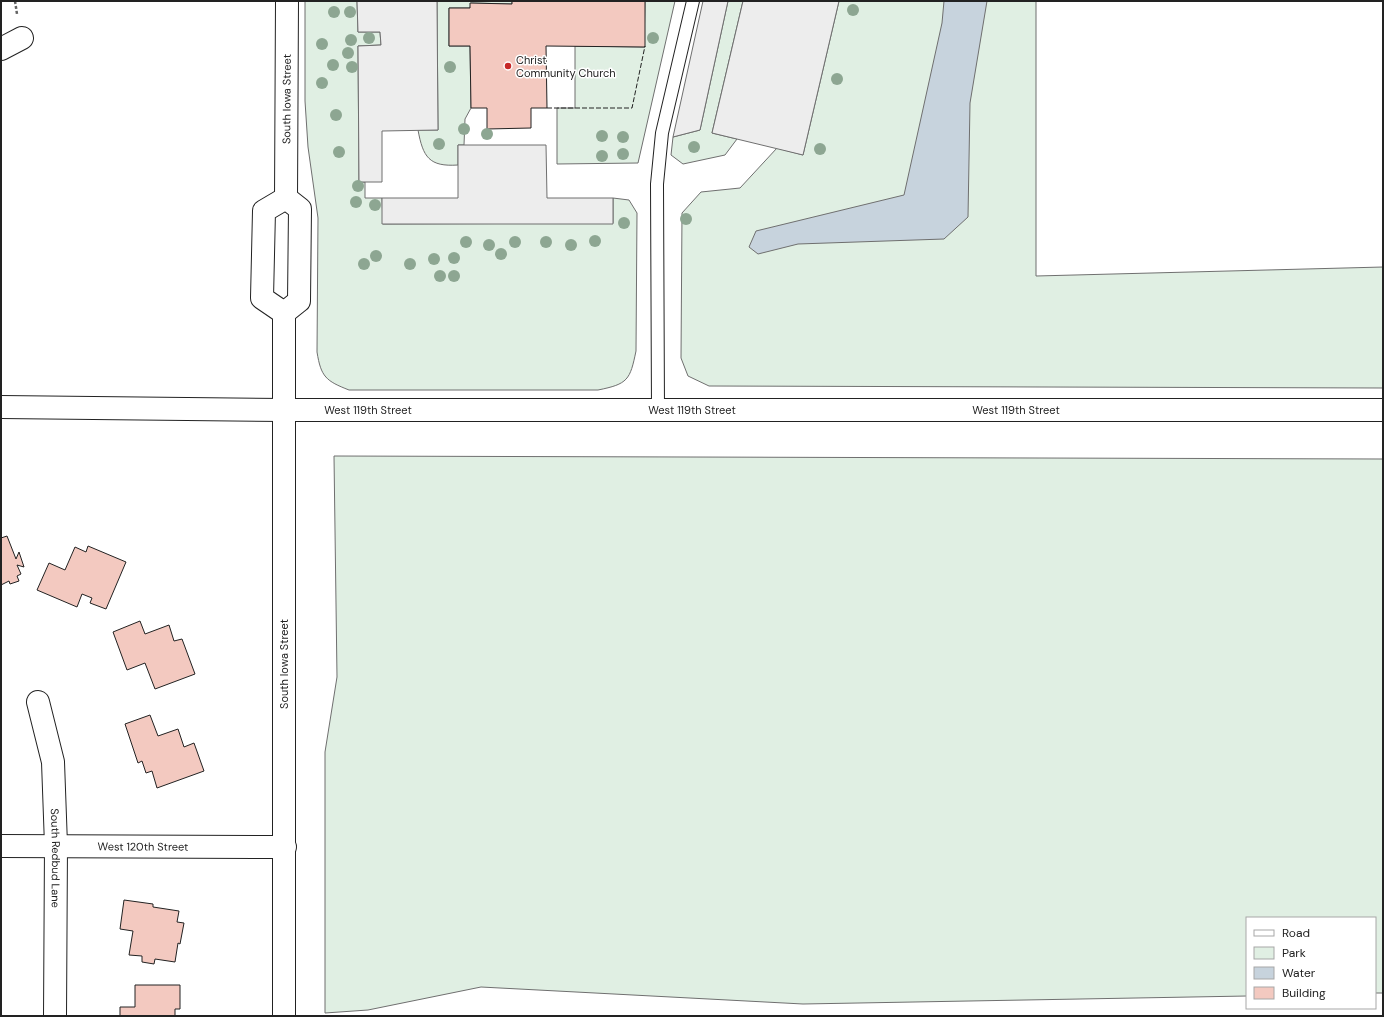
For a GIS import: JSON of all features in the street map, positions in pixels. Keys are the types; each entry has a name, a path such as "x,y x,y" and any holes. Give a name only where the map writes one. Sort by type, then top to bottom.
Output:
{"street":[{"name":"South Iowa Street","path":"286,198 287,1"},
{"path":"1,49 22,38"},
{"path":"286,198 300,209 299,301 284,312 262,298 264,211 286,198"},
{"name":"South Iowa Street","path":"284,312 284,1016"},
{"name":"West 119th Street","path":"1,407 284,410 1383,410"},
{"name":"South Redbud Lane","path":"38,702 53,762 56,845 55,1016"},
{"name":"West 120th Street","path":"1,846 285,847"}],"lane":[{"path":"658,410 657,184 662,133 693,1"}],"green space":[{"path":"305,1 357,1 358,32 380,32 381,45 358,46 359,182 365,182 365,198 382,198 383,224 613,223 613,198 629,200 637,213 636,351 629,375 622,383 598,390 349,390 335,384 326,377 320,367 317,352 318,218 308,147 305,101"},
{"path":"437,1 512,1 512,4 471,3 470,8 449,8 449,46 470,46 471,108 465,119 464,145 458,145 458,165 440,164 429,158 422,147 418,130 438,130"},
{"path":"645,1 675,1 638,163 557,164 557,108 575,108 575,46 644,47"},
{"path":"728,1 743,1 712,133 737,139 725,155 683,164 671,155 673,137 700,130"},
{"path":"839,1 1036,1 1036,276 1383,267 1383,388 709,386 688,376 681,358 682,213 701,192 740,188 777,148 803,155"},
{"path":"334,456 1383,459 1383,993 1376,993 1376,917 1246,917 1246,996 803,1004 481,987 368,1010 325,1013 325,752 337,677"}],"shaded area":[{"path":"357,1 437,1 438,130 382,131 382,182 359,182 358,46 381,45 380,32 358,32"},
{"path":"703,1 728,1 700,130 673,137"},
{"path":"743,1 839,1 803,155 712,133"},
{"path":"458,145 546,145 547,198 613,198 613,224 382,224 382,198 458,198"}],"water":[{"path":"944,1 987,1 970,103 968,217 944,239 798,244 758,254 749,247 756,231 904,195 942,23"}],"building":[{"name":"Christ Community Church","path":"512,1 645,1 645,47 546,46 547,108 531,108 531,128 487,129 487,108 471,108 470,46 449,46 449,8 470,8 470,3 512,4"},
{"path":"7,536 16,559 19,552 24,567 17,565 21,574 17,576 19,581 10,584 9,581 1,585 1,538"},
{"path":"88,546 126,562 106,609 90,603 92,598 82,594 77,607 37,590 49,563 65,570 75,547 86,552"},
{"path":"140,621 145,634 169,625 174,641 182,639 195,674 155,689 145,663 127,670 113,632"},
{"path":"150,715 158,736 178,729 184,747 194,743 204,771 157,788 152,771 146,773 142,761 138,763 125,724"},
{"path":"124,900 153,904 153,907 179,911 177,922 184,923 180,944 178,943 175,962 155,959 154,964 142,962 142,956 129,955 133,931 120,929"},
{"path":"135,985 180,985 180,1009 175,1009 175,1016 120,1016 120,1007 135,1007"}],"fence":[{"path":"547,108 632,108 645,46"}],"place":[{"name":"Christ Community Church","path":"508,66"}]}
